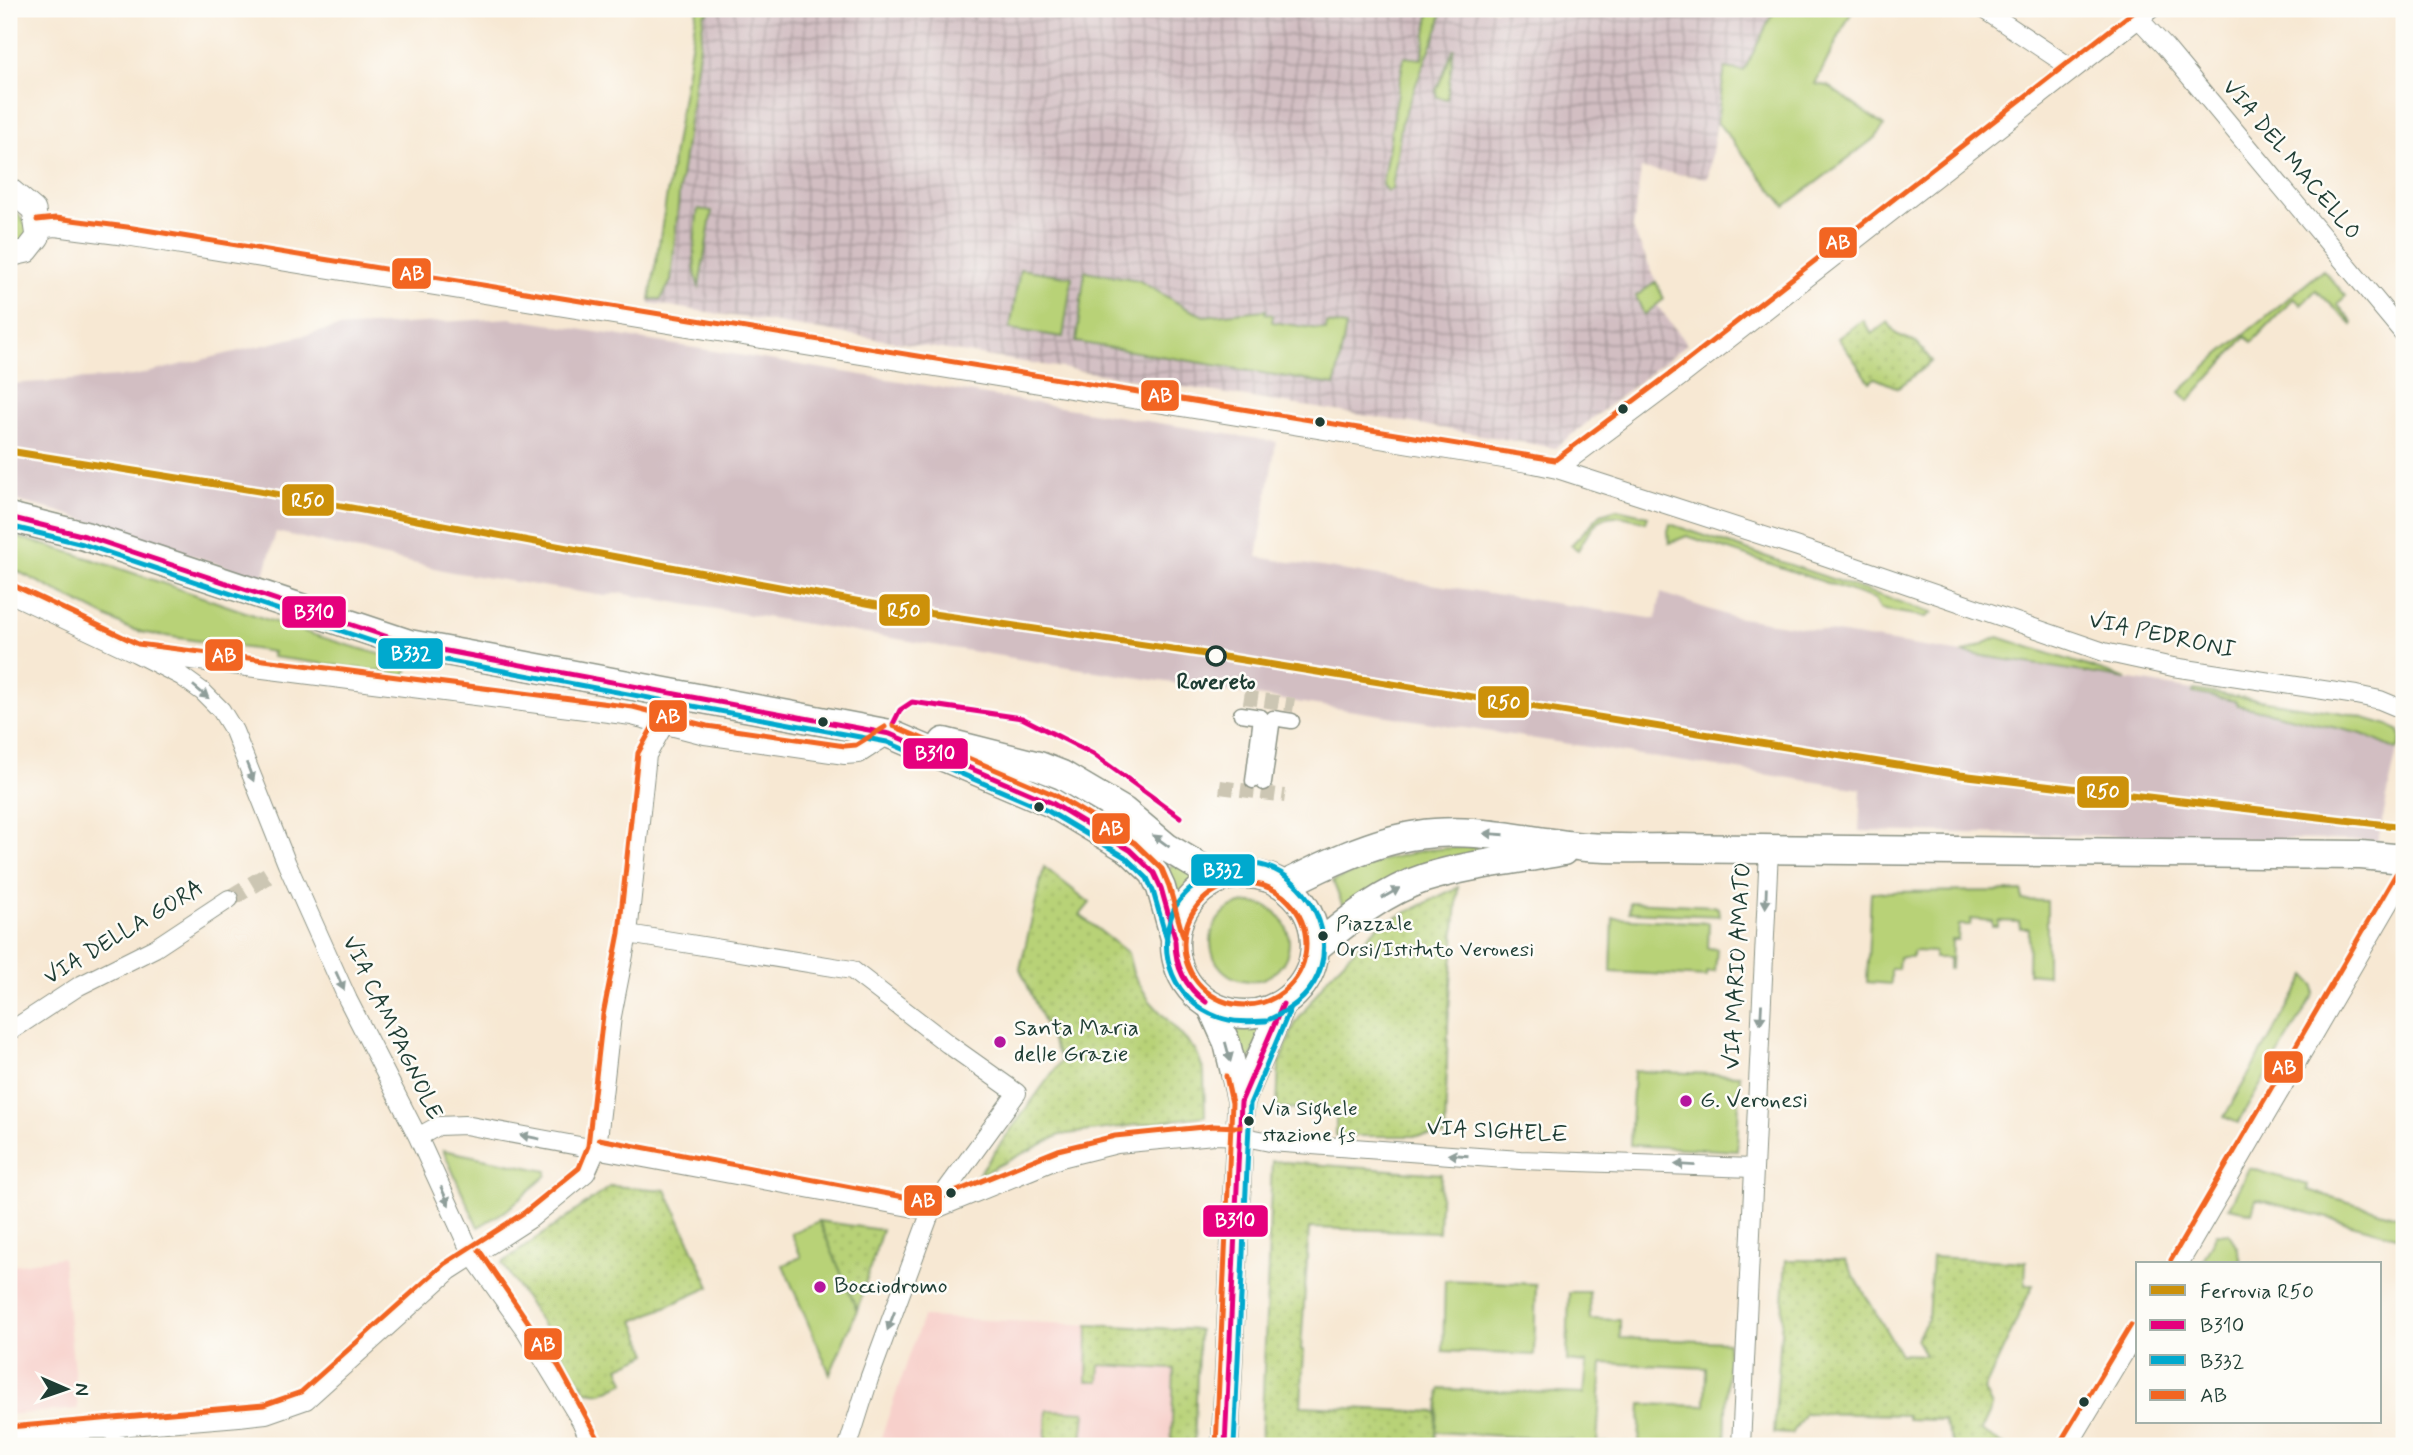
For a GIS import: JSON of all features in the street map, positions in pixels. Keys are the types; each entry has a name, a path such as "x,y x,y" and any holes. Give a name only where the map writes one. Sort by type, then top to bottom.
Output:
{"main road":[{"path":"9,517 85,536 409,644 890,734 1052,803 1130,850 1154,873 1161,888 1182,976 1194,992 1210,1005 1227,1012 1246,1015 1265,1012 1283,1004 1306,980 1316,947 1313,923 1303,902 1276,879 1254,873 1236,873 1219,878 1202,888 1188,902 1179,919 1175,938"},
{"path":"890,734 906,733 1039,766 1062,775 1124,811 1166,847 1219,878"},
{"path":"1285,885 1316,869 1378,845 1418,835 1462,832 1509,835 1586,847 2361,855 2404,870"},
{"path":"1316,947 1348,921 1382,899 1424,878 1483,863 1586,847"},
{"path":"1241,1102 1283,1004"},
{"path":"1210,1005 1227,1044 1241,1102 1225,1446"}],"street":[{"path":"1983,9 2073,69"},
{"path":"1557,469 1680,377 2144,13"},
{"name":"VIA DEL MACELLO","path":"2144,13 2166,48 2404,334"},
{"path":"9,189 34,210 38,229 38,237 27,251 9,255"},
{"name":"VIA PEDRONI","path":"38,229 55,227 126,236 1557,469 1798,547 2104,652 2173,667 2356,695 2404,710"},
{"name":"VIA CAMPAGNOLE","path":"9,593 181,676 221,710 234,731 281,868 418,1137 472,1255 526,1331 581,1421 592,1446"},
{"path":"136,653 632,716 705,734 845,755 859,754 890,734"},
{"path":"1241,714 1261,717 1258,782 1273,718 1292,721"},
{"path":"9,1436 55,1440 115,1437 266,1414 306,1400 449,1271 530,1219 586,1173 597,1148 612,1016 628,934 647,755 665,723"},
{"name":"VIA MARIO AMATO","path":"1741,1446 1769,850"},
{"path":"2180,1262 2404,870"},
{"name":"VIA DELLA GORA","path":"9,1032 79,986 155,948 229,899"},
{"path":"628,934 852,970 1017,1093 931,1211 869,1379 848,1446"},
{"path":"418,1137 438,1126 465,1125 931,1211"},
{"name":"VIA SIGHELE","path":"931,1211 1061,1158 1117,1144 1214,1135 1240,1136 1270,1142 1520,1160 1753,1168"},
{"path":"2068,1446 2136,1333"}],"shaded area":[{"path":"697,9 1853,9 1814,84 1725,68 1708,178 1641,169 1633,229 1664,299 1657,305 1687,344 1555,448 1406,422 649,303"},
{"path":"510,318 1276,442 1257,557 1656,619 1661,593 1729,616 2194,690 2194,693 2235,701 2238,705 2362,734 2397,750 2378,841 1859,831 1861,789 1043,663 618,593 605,596 452,572 276,532 263,579 57,511 9,499 9,384 134,376 335,328"},
{"path":"62,1257 78,1409 9,1415 9,1266"},
{"path":"923,1317 1199,1330 1194,1446 878,1446"}],"green space":[{"path":"697,9 709,9 704,16 680,184 671,281 661,299 650,299"},
{"path":"1430,9 1442,9 1439,26 1402,120 1392,189 1387,191 1382,185 1404,57 1422,59"},
{"path":"1775,9 1853,9 1815,84 1828,86 1884,126 1876,137 1785,206 1717,122 1725,68 1744,71"},
{"path":"1454,48 1447,99 1437,97 1436,91"},
{"path":"9,202 29,228 24,242 17,243 9,237"},
{"path":"698,209 712,211 699,287 694,260"},
{"path":"1020,269 1072,277 1063,337 1010,329"},
{"path":"2323,270 2346,296 2337,304 2352,325 2316,290 2301,305 2294,298 2252,342 2246,336 2189,401 2180,392 2220,354"},
{"path":"1085,271 1138,280 1204,316 1266,310 1265,313 1273,315 1272,322 1326,330 1327,323 1346,326 1335,385 1076,342"},
{"path":"1656,282 1664,299 1644,315 1636,296"},
{"path":"1863,320 1872,334 1888,322 1896,334 1917,343 1932,361 1898,388 1875,378 1870,382 1838,338"},
{"path":"1617,509 1648,516 1646,522 1621,516 1605,518 1592,528 1578,550 1571,545 1601,514"},
{"path":"1670,524 1932,613 1926,617 1880,609 1875,599 1687,536 1669,543"},
{"path":"9,535 109,565 307,633 408,661 406,675 272,657 273,652 145,633 128,628 9,567"},
{"path":"1998,637 2127,679 1964,653"},
{"path":"2194,690 2350,714 2399,731 2400,743 2397,750 2362,734 2238,705 2235,701 2193,693"},
{"path":"1478,846 1513,848 1344,909 1333,881 1383,860 1425,850"},
{"path":"1174,863 1198,877 1180,897 1164,873"},
{"path":"1044,867 1090,903 1080,915 1128,953 1133,973 1149,1000 1196,1051 1204,1072 1205,1116 1060,1135 977,1176 1061,1061 1020,969"},
{"path":"1458,887 1448,1024 1445,1136 1336,1136 1336,1110 1277,1108 1279,1064 1295,1024 1329,976 1377,927"},
{"path":"2022,891 2022,900 2047,901 2047,975 2028,973 2029,928 2020,928 2019,922 1998,921 1998,926 1992,926 1992,921 1971,919 1970,925 1959,925 1958,940 1952,940 1951,969 1949,958 1934,958 1934,952 1913,951 1912,957 1899,957 1898,969 1891,969 1891,984 1867,982 1871,892"},
{"path":"1630,902 1714,906 1718,908 1719,916 1629,912"},
{"path":"1242,903 1258,903 1272,909 1283,920 1289,934 1289,950 1283,964 1272,975 1258,981 1242,981 1228,975 1217,964 1211,950 1211,934 1217,920 1228,909"},
{"path":"1613,918 1709,923 1708,948 1717,949 1715,972 1707,972 1707,977 1611,972"},
{"path":"2306,976 2314,985 2314,994 2238,1123 2224,1117"},
{"path":"1268,1022 1244,1071 1230,1023 1256,1026"},
{"name":"G. Veronesi","path":"1634,1071 1740,1075 1737,1151 1630,1145"},
{"path":"443,1150 547,1171 547,1175 507,1210 478,1227"},
{"path":"1272,1161 1441,1174 1439,1232 1309,1228 1301,1350 1304,1350 1301,1406 1437,1412 1435,1446 1261,1446"},
{"path":"2249,1168 2308,1185 2307,1190 2404,1218 2404,1238 2256,1199 2252,1213 2229,1208"},
{"path":"611,1186 666,1190 710,1287 634,1321 648,1354 619,1367 625,1382 602,1393 586,1391 502,1263"},
{"name":"Bocciodromo","path":"819,1221 857,1310 830,1374 783,1265 801,1257 791,1233"},
{"path":"819,1221 882,1230 857,1310"},
{"path":"2217,1233 2229,1234 2241,1262 2202,1262"},
{"path":"1932,1257 2026,1262 2025,1285 2033,1285 1984,1390 1992,1407 1981,1431 2006,1446 1952,1446 1943,1420 1907,1419 1907,1415 1805,1413 1792,1434 1774,1433 1786,1260 1845,1260 1900,1354 1925,1355 1916,1339 1928,1319"},
{"path":"1445,1280 1536,1284 1534,1355 1443,1351"},
{"path":"1569,1292 1589,1292 1590,1319 1620,1320 1620,1338 1728,1342 1725,1446 1572,1446 1572,1440 1436,1432 1440,1389 1584,1394 1587,1363 1567,1361","holes":["1602,1363 1706,1368 1705,1406 1641,1404 1639,1444 1597,1443"]},
{"path":"1088,1325 1199,1330 1194,1446 1171,1446 1174,1369 1100,1365 1099,1381 1087,1381"},
{"path":"1047,1410 1085,1412 1082,1441 1095,1446 1045,1446"}],"tunnel":[{"path":"1244,697 1294,705"},
{"path":"1220,787 1285,796"},
{"path":"229,899 275,871"}],"rail line":[{"name":"R50","path":"9,451 259,491 899,609 1199,653 1960,775 2404,827"}],"transit line":[{"name":"AB","path":"37,220 56,218 127,227 1555,460 1675,370 2137,9"},
{"name":"B310","path":"9,517 85,536 409,644 890,734 1052,803 1130,850 1154,873 1175,938"},
{"name":"B332","path":"9,526 83,544 407,653 887,742 1048,811 1125,857 1147,878 1167,940"},
{"name":"AB","path":"13,585 138,644 633,707 707,726 845,746 856,745 885,727"},
{"name":"B310","path":"893,724 900,710 912,702 1022,718 1093,754 1180,817"},
{"name":"AB","path":"9,1427 264,1405 301,1392 444,1264 525,1212 579,1168 588,1146 603,1015 619,933 638,753 657,719"},
{"name":"AB","path":"893,726 1055,795 1135,843 1162,869 1183,936"},
{"name":"B332","path":"1266,1021 1230,1020 1203,1010 1180,988 1168,960 1168,928 1179,901 1205,878 1236,864 1267,867 1293,882 1312,906 1323,936 1321,967 1304,996 1270,1019"},
{"name":"AB","path":"2171,1260 2396,874"},
{"name":"AB","path":"1245,883 1268,888 1288,901 1301,921 1306,944 1301,967 1288,987 1268,1000 1245,1005 1222,1000 1202,987 1189,967 1184,944 1189,921 1202,901 1222,888 1245,883"},
{"name":"B310","path":"1175,941 1177,959 1183,975 1193,990 1206,1002"},
{"name":"B310","path":"1175,941 1179,967 1187,983 1206,1002"},
{"name":"B310","path":"1225,1446 1241,1102 1283,1004"},
{"name":"B332","path":"1234,1446 1250,1104 1291,1007"},
{"name":"AB","path":"1216,1446 1232,1103 1226,1076"},
{"name":"AB","path":"599,1139 930,1202 1058,1150 1115,1136 1213,1126 1240,1127"},
{"name":"AB","path":"479,1250 559,1367 600,1442"},
{"name":"AB","path":"2061,1441 2131,1325"}],"place":[{"name":"Rovereto","path":"1216,656"},
{"name":"Piazzale Orsi/Istituto Veronesi","path":"1323,936"},
{"name":"Santa Maria delle Grazie","path":"1000,1042"},
{"name":"G. Veronesi","path":"1686,1101"},
{"name":"Via Sighele stazione fs","path":"1249,1121"},
{"name":"Bocciodromo","path":"820,1287"}]}
